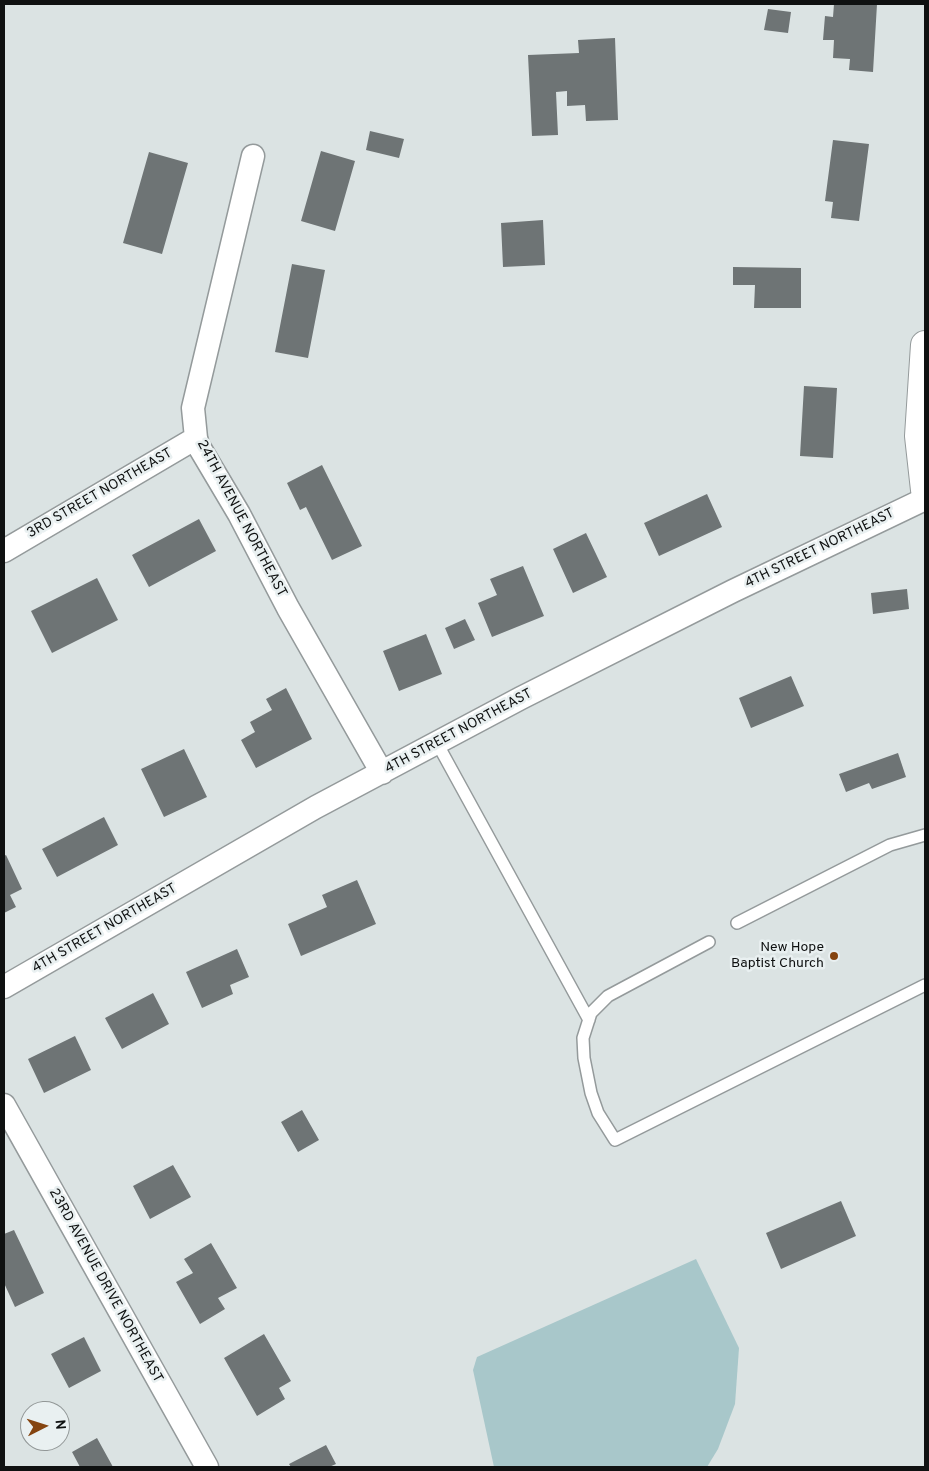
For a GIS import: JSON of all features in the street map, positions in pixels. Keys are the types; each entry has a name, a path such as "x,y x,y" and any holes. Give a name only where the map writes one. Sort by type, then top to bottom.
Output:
{"street":[{"name":"24TH AVENUE NORTHEAST","path":"253,156 193,408 196,438 198,445 382,773"},
{"path":"925,345 919,436 925,490"},
{"name":"3RD STREET NORTHEAST","path":"4,551 196,438"},
{"name":"4TH STREET NORTHEAST","path":"4,987 316,808 436,744 733,591 925,498"},
{"name":"23RD AVENUE DRIVE NORTHEAST","path":"4,1105 207,1467"}],"lane":[{"path":"436,744 589,1020"},
{"path":"737,923 890,845 925,835"},
{"path":"709,942 608,996 591,1013 583,1038 591,1093 598,1113 615,1140 925,985"}],"shaded area":[{"path":"696,1259 739,1348 735,1404 718,1449 707,1467 494,1467 473,1370 477,1357"}],"building":[{"path":"834,4 877,4 873,72 849,70 850,59 833,58 834,40 823,40 825,16 833,17"},
{"path":"768,9 791,12 788,33 764,30"},
{"path":"615,38 618,120 586,121 585,105 567,106 567,91 556,92 558,135 532,136 528,55 579,53 578,40"},
{"path":"370,131 404,139 399,158 366,150"},
{"path":"833,140 869,144 859,221 831,218 833,202 825,201"},
{"path":"321,151 355,161 335,231 301,221"},
{"path":"149,152 188,163 162,254 123,243"},
{"path":"543,220 545,265 503,267 501,223"},
{"path":"292,264 325,270 308,358 275,352"},
{"path":"733,267 801,268 801,308 754,308 755,285 733,285"},
{"path":"804,386 837,388 833,458 800,456"},
{"path":"322,465 362,546 332,560 306,507 300,510 287,483"},
{"path":"707,494 722,527 659,556 644,523"},
{"path":"199,519 216,551 149,587 132,555"},
{"path":"586,533 607,577 573,593 553,549"},
{"path":"523,566 544,616 492,637 478,603 497,595 490,579"},
{"path":"97,578 118,620 52,653 31,611"},
{"path":"907,589 909,609 873,614 871,593"},
{"path":"465,619 475,640 454,649 445,628"},
{"path":"426,634 442,674 399,691 383,651"},
{"path":"791,676 804,706 751,728 739,698"},
{"path":"286,688 312,739 256,768 241,740 255,732 250,722 272,710 266,699"},
{"path":"184,749 207,797 164,817 141,769"},
{"path":"898,753 906,777 872,789 869,783 846,792 839,774"},
{"path":"104,817 118,845 57,877 42,849"},
{"path":"6,855 22,889 10,895 16,907 4,913 4,856"},
{"path":"357,880 376,924 301,956 288,924 327,907 322,895"},
{"path":"237,949 249,977 230,985 233,994 202,1008 186,972"},
{"path":"153,993 169,1024 122,1049 105,1018"},
{"path":"75,1036 91,1070 44,1093 28,1059"},
{"path":"302,1110 319,1140 298,1152 281,1122"},
{"path":"173,1165 191,1197 150,1219 133,1186"},
{"path":"841,1201 856,1236 781,1269 766,1233"},
{"path":"14,1230 44,1293 15,1307 4,1283 4,1234"},
{"path":"211,1243 237,1288 218,1298 225,1309 200,1324 176,1282 193,1273 184,1259"},
{"path":"264,1334 291,1381 279,1388 285,1399 257,1416 224,1358"},
{"path":"84,1337 101,1371 69,1388 51,1354"},
{"path":"97,1438 113,1467 80,1467 72,1452"},
{"path":"326,1445 336,1464 329,1467 291,1467 289,1464"}],"place":[{"name":"New Hope Baptist Church","path":"834,956"}]}
